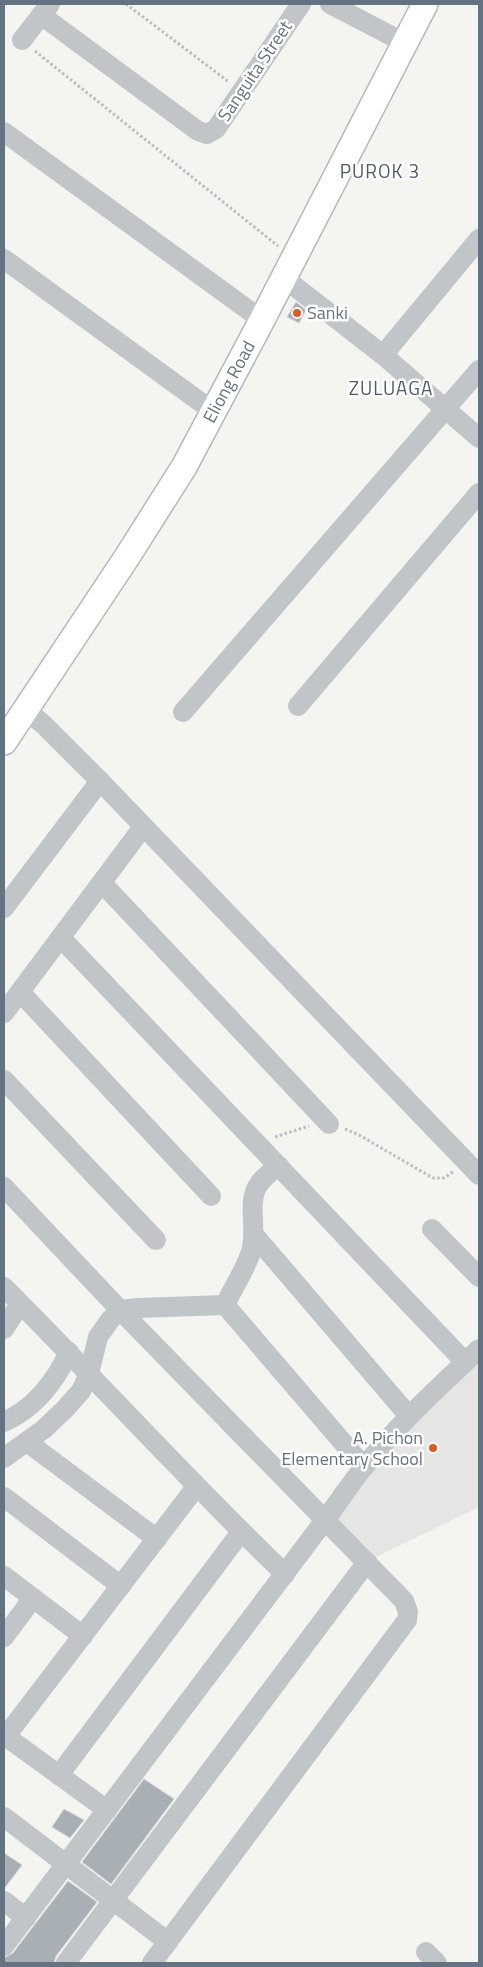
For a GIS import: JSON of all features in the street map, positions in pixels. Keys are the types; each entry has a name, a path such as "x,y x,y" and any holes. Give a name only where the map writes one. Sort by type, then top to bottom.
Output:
{"main road":[{"name":"Eliong Road","path":"4,742 188,460 425,4"}],"street":[{"name":"Sanguita Street","path":"46,9 198,131 207,134 216,129 301,4"},
{"path":"330,4 405,43"},
{"path":"22,40 46,9"},
{"path":"4,132 262,320"},
{"path":"383,355 479,239"},
{"path":"4,259 214,412"},
{"path":"289,268 383,355 479,438"},
{"path":"183,712 479,370"},
{"path":"298,706 479,494"},
{"path":"26,710 100,780 143,827 479,1175"},
{"path":"4,908 100,780"},
{"path":"4,1013 143,827"},
{"path":"102,883 329,1124"},
{"path":"4,1946 285,1574 364,1466 436,1388 472,1356 279,1166 60,938"},
{"path":"20,992 211,1196"},
{"path":"4,1080 156,1240"},
{"path":"225,1305 250,1253 255,1236 253,1209 255,1190 266,1176 279,1166"},
{"path":"4,1187 120,1310 368,1562 404,1602 408,1612 407,1620 152,1963"},
{"path":"432,1229 479,1276"},
{"path":"255,1236 409,1416"},
{"path":"4,1287 196,1487 285,1574"},
{"path":"4,1329 20,1304"},
{"path":"4,1458 27,1442 65,1409 81,1391 89,1374 98,1337 120,1310 225,1305"},
{"path":"225,1305 364,1466"},
{"path":"4,1422 28,1408 50,1386 68,1352"},
{"path":"27,1442 157,1539"},
{"path":"106,1810 5,1735 196,1487"},
{"path":"4,1497 121,1586"},
{"path":"59,1775 241,1532"},
{"path":"66,1963 368,1562"},
{"path":"4,1576 82,1636"},
{"path":"4,1637 33,1598"},
{"path":"4,1817 168,1942"},
{"path":"4,1901 26,1918"}],"path":[{"path":"126,4 241,91"},
{"path":"22,40 289,268"},
{"path":"258,1144 295,1130 329,1124 359,1135 433,1178 444,1178 465,1160"}],"shaded area":[{"name":"A. Pichon Elementary School","path":"479,1356 479,1507 374,1558 335,1519 369,1471"}],"building":[{"name":"Sanki","path":"296,302 306,310 299,323 287,317"},
{"path":"144,1779 174,1799 111,1884 82,1862"},
{"path":"64,1809 84,1820 70,1838 52,1827"},
{"path":"4,1853 22,1865 4,1889"},
{"path":"68,1881 97,1902 56,1956 54,1963 4,1963 4,1958 13,1953"}],"place":[{"name":"Sanki","path":"297,313"},
{"name":"A. Pichon Elementary School","path":"433,1448"}],"district":[{"name":"PUROK 3","path":"380,171"},
{"name":"ZULUAGA","path":"391,388"}]}
